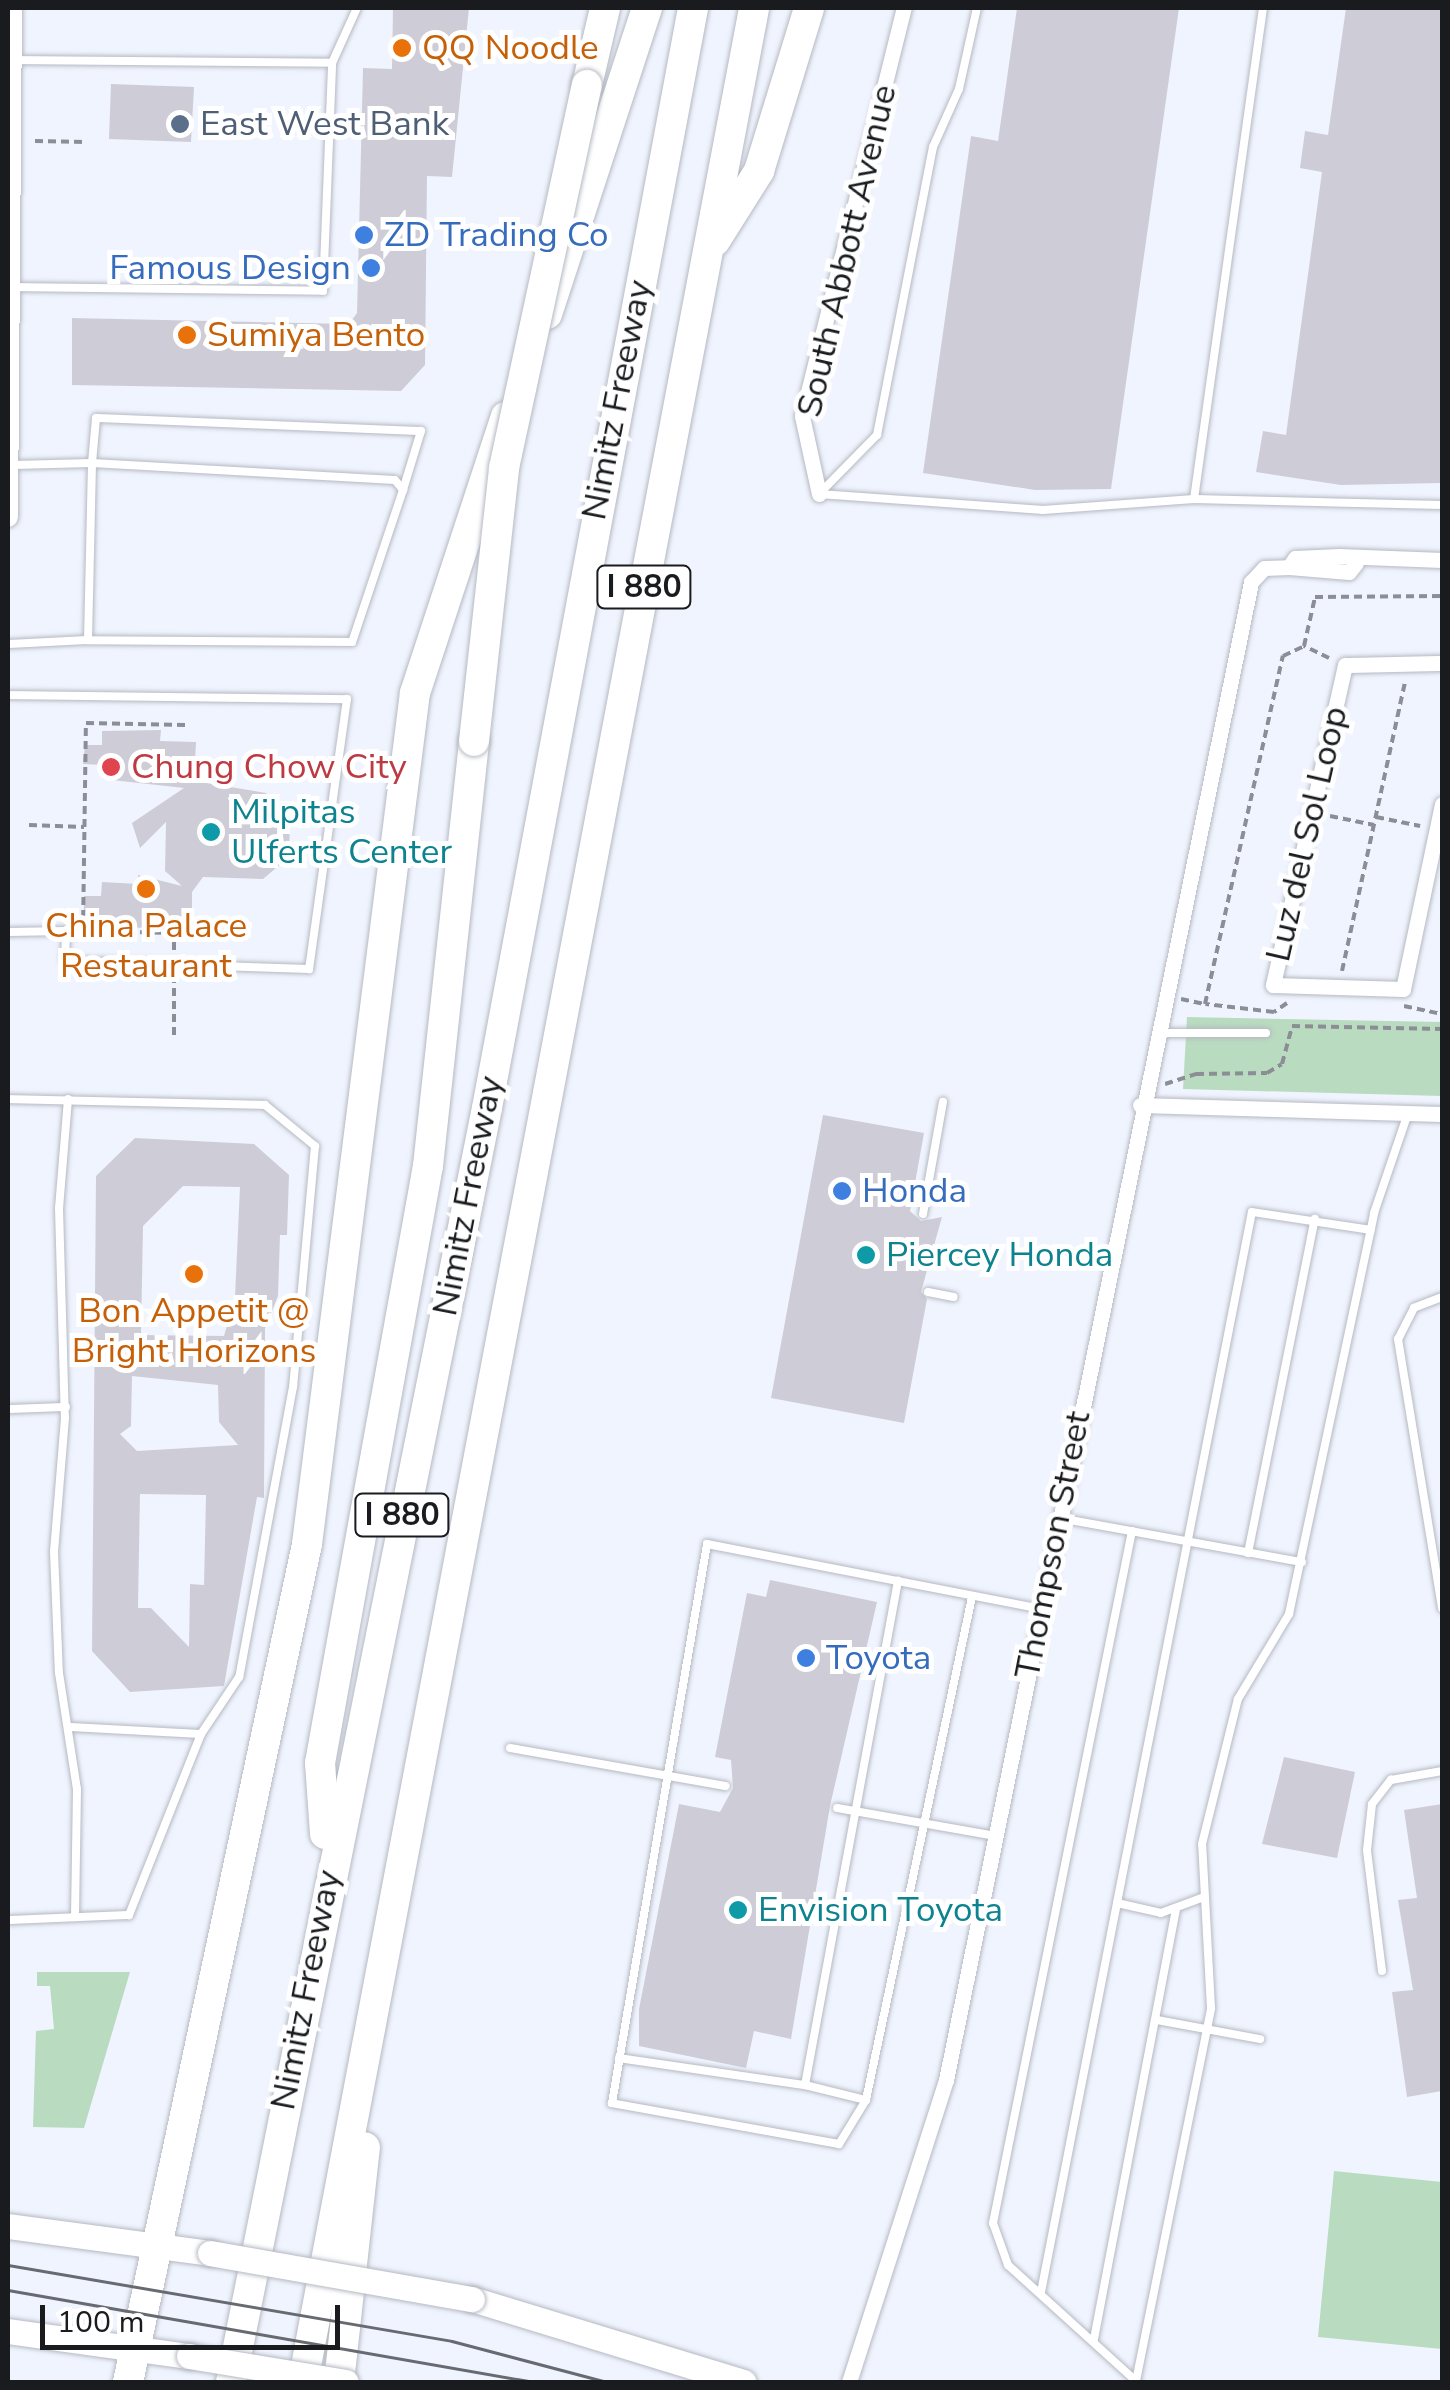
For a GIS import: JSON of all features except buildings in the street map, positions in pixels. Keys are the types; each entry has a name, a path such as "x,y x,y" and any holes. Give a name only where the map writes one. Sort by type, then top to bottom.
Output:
{"highway":[{"path":"328,1872 320,1763 428,1166 504,468 605,8"},
{"path":"128,2382 122,2346 214,2011 307,1544 415,693 474,497 590,200 647,8"},
{"name":"Nimitz Freeway","path":"231,2382 328,1872 487,1108 692,8"},
{"name":"Nimitz Freeway","path":"303,2382 754,8"},
{"path":"705,256 760,171 809,8"},
{"path":"342,2382 378,1985"}],"main road":[{"path":"8,2226 210,2253 472,2300 744,2382"},
{"path":"8,2332 122,2346 342,2382"}],"street":[{"path":"8,517 12,8"},
{"name":"South Abbott Avenue","path":"819,494 802,416 904,8"},
{"name":"Thompson Street","path":"850,2382 946,2080 1140,1105 1230,701 1252,582 1264,568 1289,566 1349,572 1356,563 1442,560"},
{"path":"1344,668 1442,662"},
{"name":"Luz del Sol Loop","path":"1344,668 1273,986 1386,989"},
{"path":"1386,989 1403,989 1442,804"},
{"path":"1140,1105 1442,1114"}],"lane":[{"path":"9,287 322,291 332,63 358,8"},
{"path":"819,494 877,434 933,146 959,90 977,8"},
{"path":"1194,499 1263,8"},
{"path":"12,60 332,63"},
{"path":"8,644 88,640 352,642 424,438 398,426 96,418 88,640"},
{"path":"8,465 92,463 396,480 403,490"},
{"path":"819,494 1023,510 1194,499 1442,504"},
{"path":"8,696 347,699 309,969 65,961 66,932 8,932"},
{"path":"1156,1032 1266,1033"},
{"path":"8,1098 265,1105 315,1146 293,1387 248,1646 233,1690 201,1734 129,1914 8,1920"},
{"path":"68,1100 60,1208 66,1407 54,1552 70,1727 75,1916"},
{"path":"923,1214 943,1102"},
{"path":"1136,2382 1206,2030 1214,1955 1204,1897 1202,1844 1238,1698 1289,1614 1371,1230 1408,1113"},
{"path":"1041,2292 1252,1212 1315,1218 1371,1230"},
{"path":"1248,1552 1315,1218"},
{"path":"928,1292 954,1296"},
{"path":"1442,1298 1414,1308 1398,1339 1442,1608"},
{"path":"8,1409 66,1407"},
{"path":"1059,1518 1302,1562"},
{"path":"1432,1530 1442,1528"},
{"path":"1132,1532 993,2223 1008,2265 1094,2339 1136,2382"},
{"path":"972,1597 866,2100 838,2144 612,2103 707,1544 1040,1609"},
{"path":"805,2085 898,1582"},
{"path":"70,1727 201,1734"},
{"path":"510,1748 726,1786"},
{"path":"1382,1972 1366,1850 1372,1804 1391,1780 1442,1771"},
{"path":"836,1808 995,1836"},
{"path":"1117,1903 1176,1909 1204,1897"},
{"path":"1094,2339 1176,1909"},
{"path":"1156,2020 1260,2039"},
{"path":"620,2058 805,2085 866,2100"}],"path":[{"path":"35,141 87,142"},
{"path":"1304,646 1315,597 1442,596"},
{"path":"1304,646 1344,668"},
{"path":"1298,986 1274,1012 1206,1004 1284,656 1304,646"},
{"path":"1339,987 1409,663"},
{"path":"174,1034 174,932 83,931 86,723 186,726"},
{"path":"1312,813 1374,825"},
{"path":"1376,816 1437,830"},
{"path":"29,825 85,826"},
{"path":"1386,989 1412,1013 1442,1014"},
{"path":"1145,1082 1268,1074 1282,1064 1292,1026 1442,1028"}],"green space":[{"path":"1187,1017 1442,1022 1442,1096 1183,1089"},
{"path":"37,1972 130,1972 84,2128 33,2127 36,2031 54,2029 50,1986 37,1986"},
{"path":"1334,2171 1442,2182 1442,2349 1318,2337"}],"tram line":[{"path":"8,2265 452,2341 607,2382"},
{"path":"8,2290 534,2382"}],"place":[{"name":"QQ Noodle","path":"402,48"},
{"name":"East West Bank","path":"180,124"},
{"name":"ZD Trading Co","path":"364,235"},
{"name":"Famous Design","path":"371,268"},
{"name":"Sumiya Bento","path":"187,335"},
{"name":"Chung Chow City","path":"111,767"},
{"name":"Milpitas Ulferts Center","path":"211,832"},
{"name":"China Palace Restaurant","path":"146,889"},
{"name":"Honda","path":"842,1191"},
{"name":"Piercey Honda","path":"866,1255"},
{"name":"Bon Appetit @ Bright Horizons","path":"194,1274"},
{"name":"Toyota","path":"806,1658"},
{"name":"Envision Toyota","path":"738,1910"}]}
